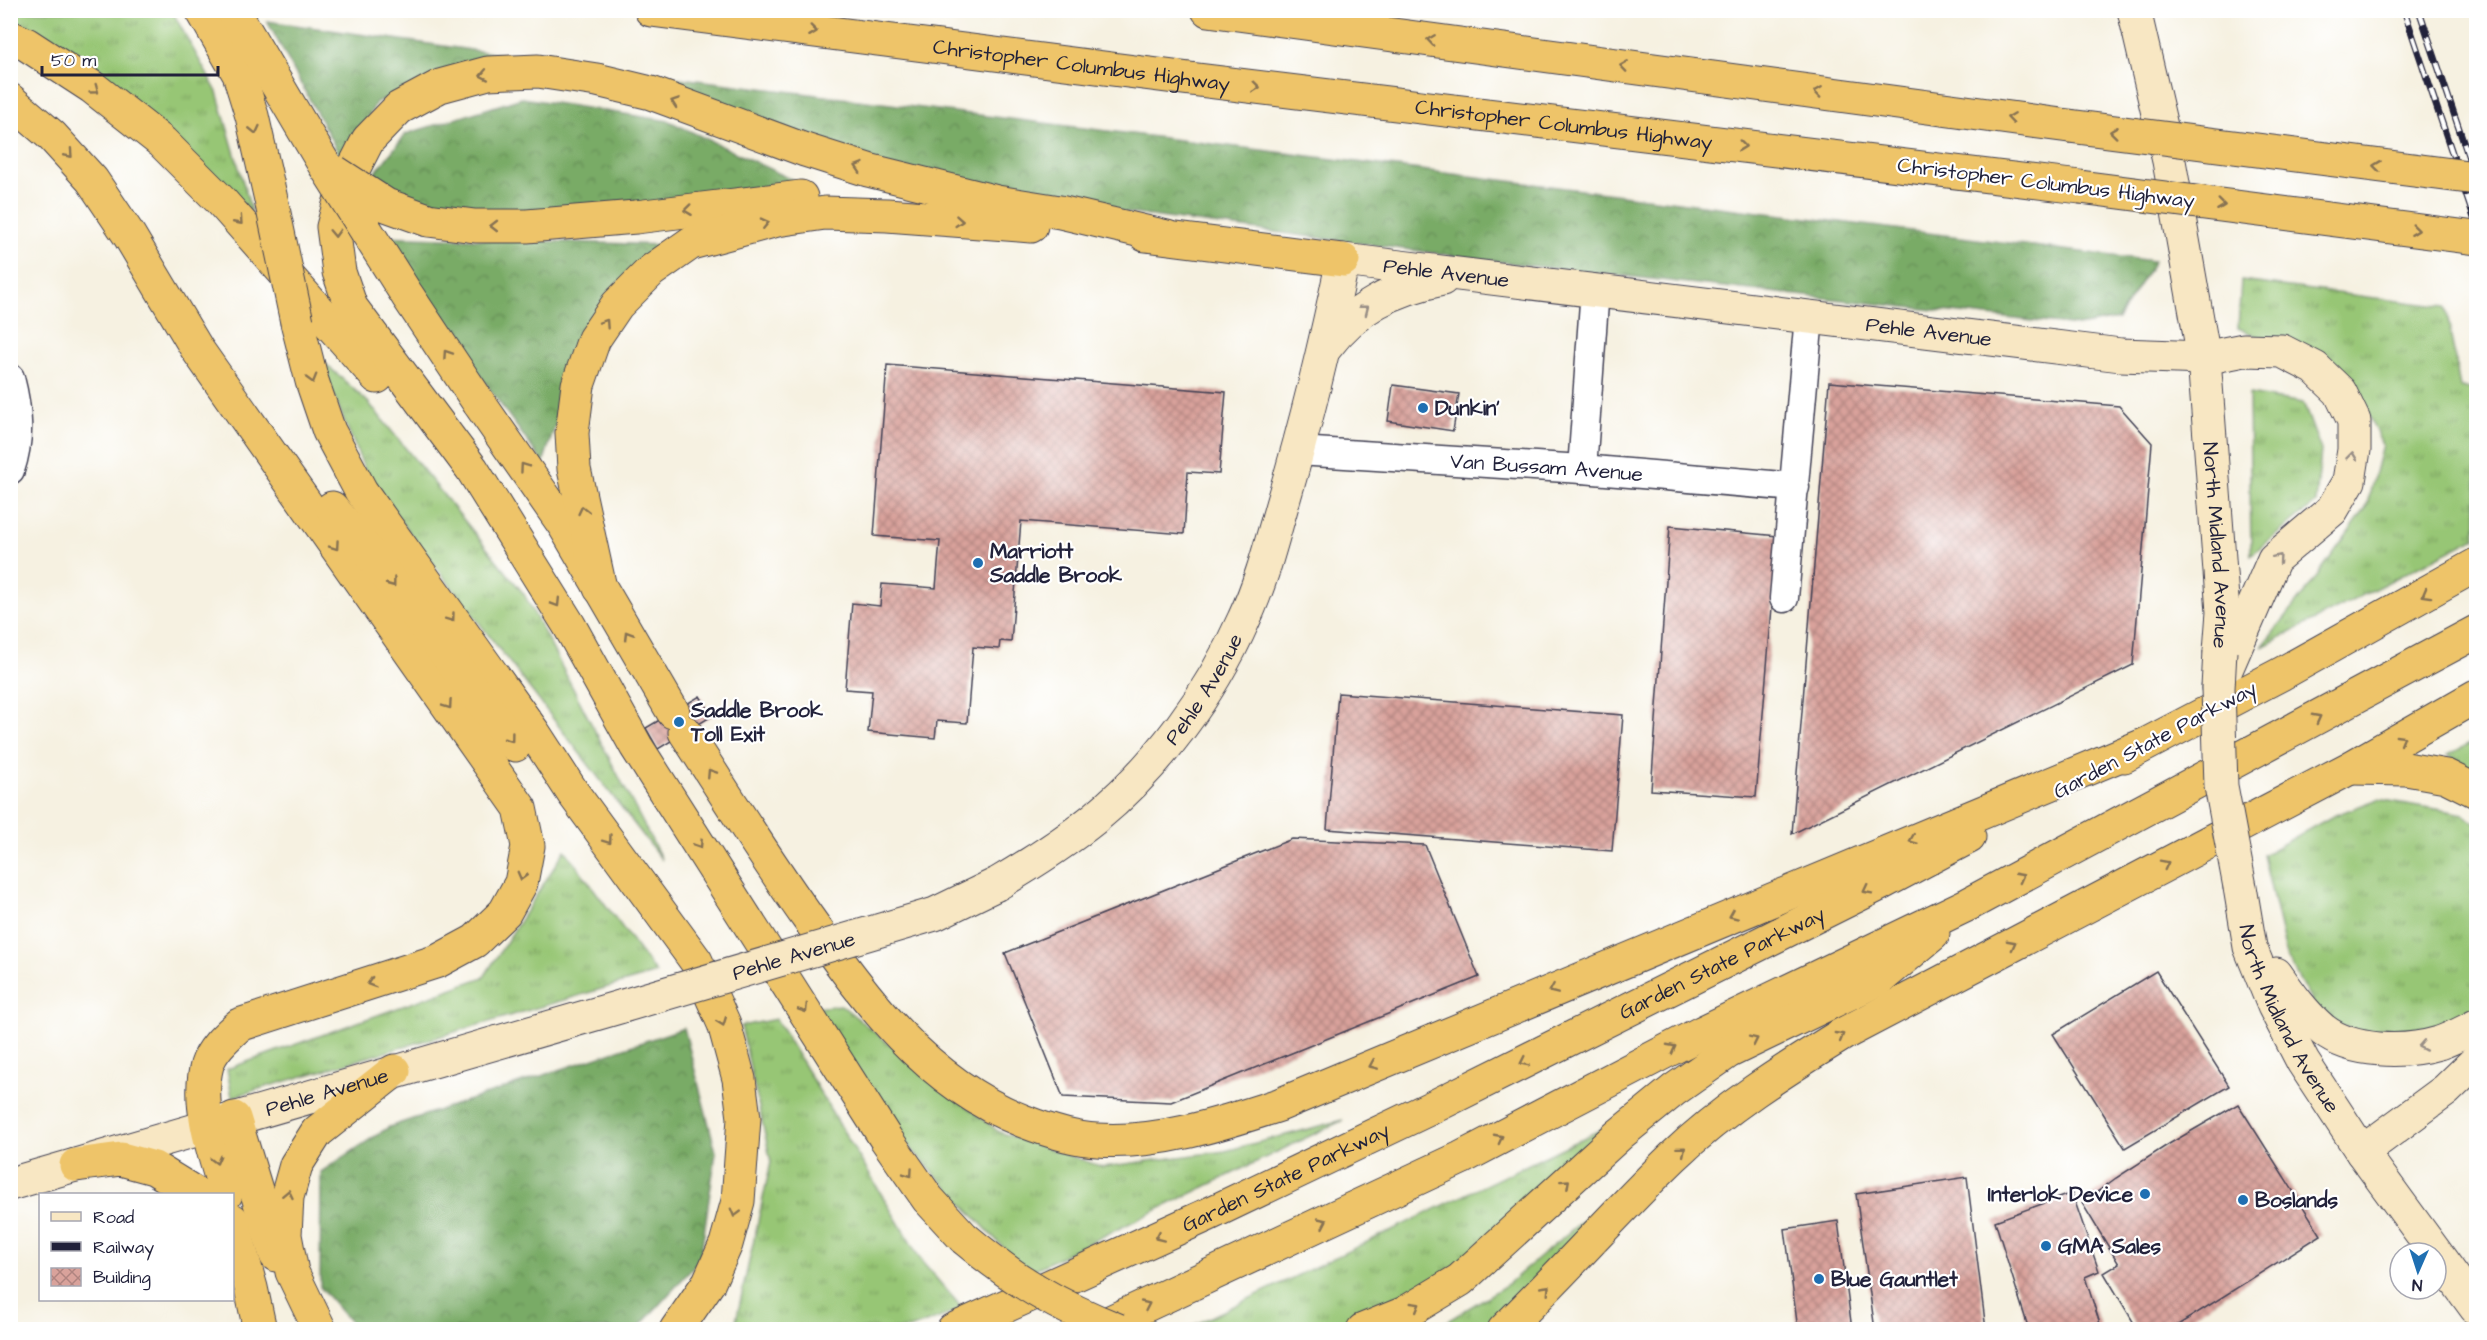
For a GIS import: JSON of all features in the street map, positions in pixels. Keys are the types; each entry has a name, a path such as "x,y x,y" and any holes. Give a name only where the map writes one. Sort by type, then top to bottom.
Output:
{"highway":[{"path":"201,10 252,69 324,164 407,296 564,525 679,722 777,875 851,979 896,1032 943,1077 992,1109 1046,1131 1097,1140 1150,1138 1216,1126 1279,1105 2142,746"},
{"path":"233,10 252,69 252,116 297,322 312,381 329,431 361,491 573,793 696,961 724,1024 739,1079 744,1118 738,1201 726,1244 710,1282 676,1329"},
{"name":"Christopher Columbus Highway","path":"651,10 2476,238"},
{"path":"1208,10 2069,126 2476,178"},
{"path":"10,37 26,44 92,87 171,150 221,201 350,344 525,554"},
{"path":"1118,1329 1081,1315 1037,1292 998,1266 964,1238 928,1199 886,1139 636,746 569,625 472,469 351,307 339,272 333,227 344,187 368,140 399,108 440,86 488,73 538,71 597,80 651,93 805,150 868,170 997,202 1060,212 1167,237"},
{"path":"10,100 52,136 92,180 129,235 197,349 520,808 528,846 521,883 505,912 475,941 438,961 239,1025 220,1043 207,1065 204,1089 220,1122 285,1284 300,1311 318,1329"},
{"path":"324,164 386,205 428,220 475,226 526,226 636,217 778,199 852,194 997,202"},
{"path":"600,588 574,469 572,433 578,385 594,339 617,305 651,272 691,243 777,220 825,213 887,215 1167,237 1343,260"},
{"path":"129,235 193,312 307,479 378,564 517,747 573,793"},
{"name":"Garden State Parkway","path":"953,1329 1207,1215 1439,1104 1882,883 2282,674 2476,566"},
{"path":"1094,1329 1461,1158 1703,1032 1969,904 2476,632"},
{"path":"1504,1329 1674,1156 1773,1077 1843,1034 2350,768 2476,696"},
{"path":"2350,768 2406,769 2446,776 2476,791"},
{"path":"1363,1329 1405,1313 1460,1280 1620,1134 1674,1090 1728,1052 1879,979 1969,904"},
{"path":"318,1329 292,1272 285,1235 287,1197 296,1165 317,1132 394,1071"},
{"path":"220,1122 226,1193"},
{"path":"76,1166 121,1159 154,1168 194,1193"},
{"path":"234,1227 260,1329"},
{"path":"234,1252 251,1288"},
{"path":"665,1329 710,1282"}],"street":[{"name":"North Midland Avenue","path":"2134,10 2169,161 2204,358 2237,611 2218,688 2221,786 2250,947 2274,1006 2303,1062 2362,1152 2476,1308"},
{"name":"Pehle Avenue","path":"10,1184 935,914 997,884 1051,852 1096,817 1140,775 1180,727 1216,673 1244,619 1266,561 1298,451 1324,350 1343,260 2121,355 2204,358 2244,350 2282,351 2315,369 2340,392 2354,421 2354,450 2349,481 2332,510 2274,559 2237,611"},
{"path":"1324,350 1340,329 1375,301 1414,285 1463,274"},
{"path":"1582,469 1595,289"},
{"path":"1784,598 1809,316"},
{"path":"10,378 18,425 16,453 10,470"},
{"name":"Van Bussam Avenue","path":"1298,451 1582,469 1795,487"},
{"path":"2240,887 2267,961 2295,1002 2325,1032 2361,1047 2399,1051 2439,1043 2476,1026"},
{"path":"2362,1152 2446,1090 2476,1061"}],"green space":[{"path":"10,11 172,11 217,92 252,213 171,138 60,44 11,25"},
{"path":"267,21 521,57 376,102 345,165"},
{"path":"656,75 2154,261 2118,319 2078,326 1533,266 1090,208 862,162"},
{"path":"522,98 669,121 801,184 711,201 459,218 367,183 406,134"},
{"path":"379,236 661,245 585,334 543,463"},
{"path":"2241,281 2446,307 2460,388 2476,389 2476,537 2262,647 2366,508 2382,445 2352,378 2238,328"},
{"path":"318,357 368,402 524,594 662,860 369,480"},
{"path":"2249,394 2303,403 2321,450 2316,503 2251,555"},
{"path":"2476,740 2476,775 2448,755"},
{"path":"2378,799 2464,814 2476,824 2476,1015 2470,1021 2383,1041 2321,1019 2287,957 2263,855 2333,816"},
{"path":"565,850 656,973 232,1097 227,1069 484,977"},
{"path":"841,1005 999,1132 1103,1167 1225,1151 1343,1120 1027,1273 876,1111 815,1008"},
{"path":"776,1019 922,1262 963,1309 910,1329 734,1330 771,1162 741,1026"},
{"path":"684,1028 716,1152 700,1260 637,1329 356,1329 320,1287 321,1172 389,1127"},
{"path":"1608,1126 1437,1283 1360,1329 1184,1330"},
{"path":"1641,1171 1484,1329 1433,1330 1508,1284"}],"building":[{"name":"Marriott Saddle Brook","path":"887,365 1226,392 1219,474 1188,472 1184,534 1021,521 1011,642 1000,641 999,649 973,647 967,723 937,721 935,738 868,732 872,691 845,689 852,603 880,606 882,584 936,588 940,541 874,536"},
{"path":"1829,382 2119,406 2152,443 2133,665 1792,834"},
{"name":"Dunkin'","path":"1393,385 1459,394 1453,431 1388,421"},
{"path":"1670,526 1778,536 1756,797 1651,790"},
{"path":"1338,693 1623,715 1612,851 1327,829"},
{"name":"Saddle Brook Toll Exit","path":"700,696 712,716 658,749 646,728"},
{"path":"1292,839 1425,845 1479,977 1171,1102 1063,1097 1005,953"},
{"path":"2156,971 2229,1086 2125,1148 2053,1034"},
{"path":"2238,1104 2321,1235 2170,1330 2138,1330 2104,1273 2119,1264 2082,1203 2169,1144"},
{"path":"1967,1177 1986,1330 1875,1330 1856,1194"},
{"name":"GMA Sales","path":"2072,1193 2099,1271 2085,1277 2102,1330 2029,1330 1995,1221"},
{"name":"Blue Gauntlet","path":"1838,1221 1852,1330 1798,1330 1785,1229"}],"railway":[{"path":"2404,10 2476,224"},
{"path":"2419,10 2476,179"}],"place":[{"name":"Dunkin'","path":"1423,408"},
{"name":"Marriott Saddle Brook","path":"978,563"},
{"name":"Saddle Brook Toll Exit","path":"679,722"},
{"name":"Interlok Device","path":"2145,1194"},
{"name":"Boslands","path":"2243,1200"},
{"name":"GMA Sales","path":"2046,1246"},
{"name":"Blue Gauntlet","path":"1819,1279"}]}
